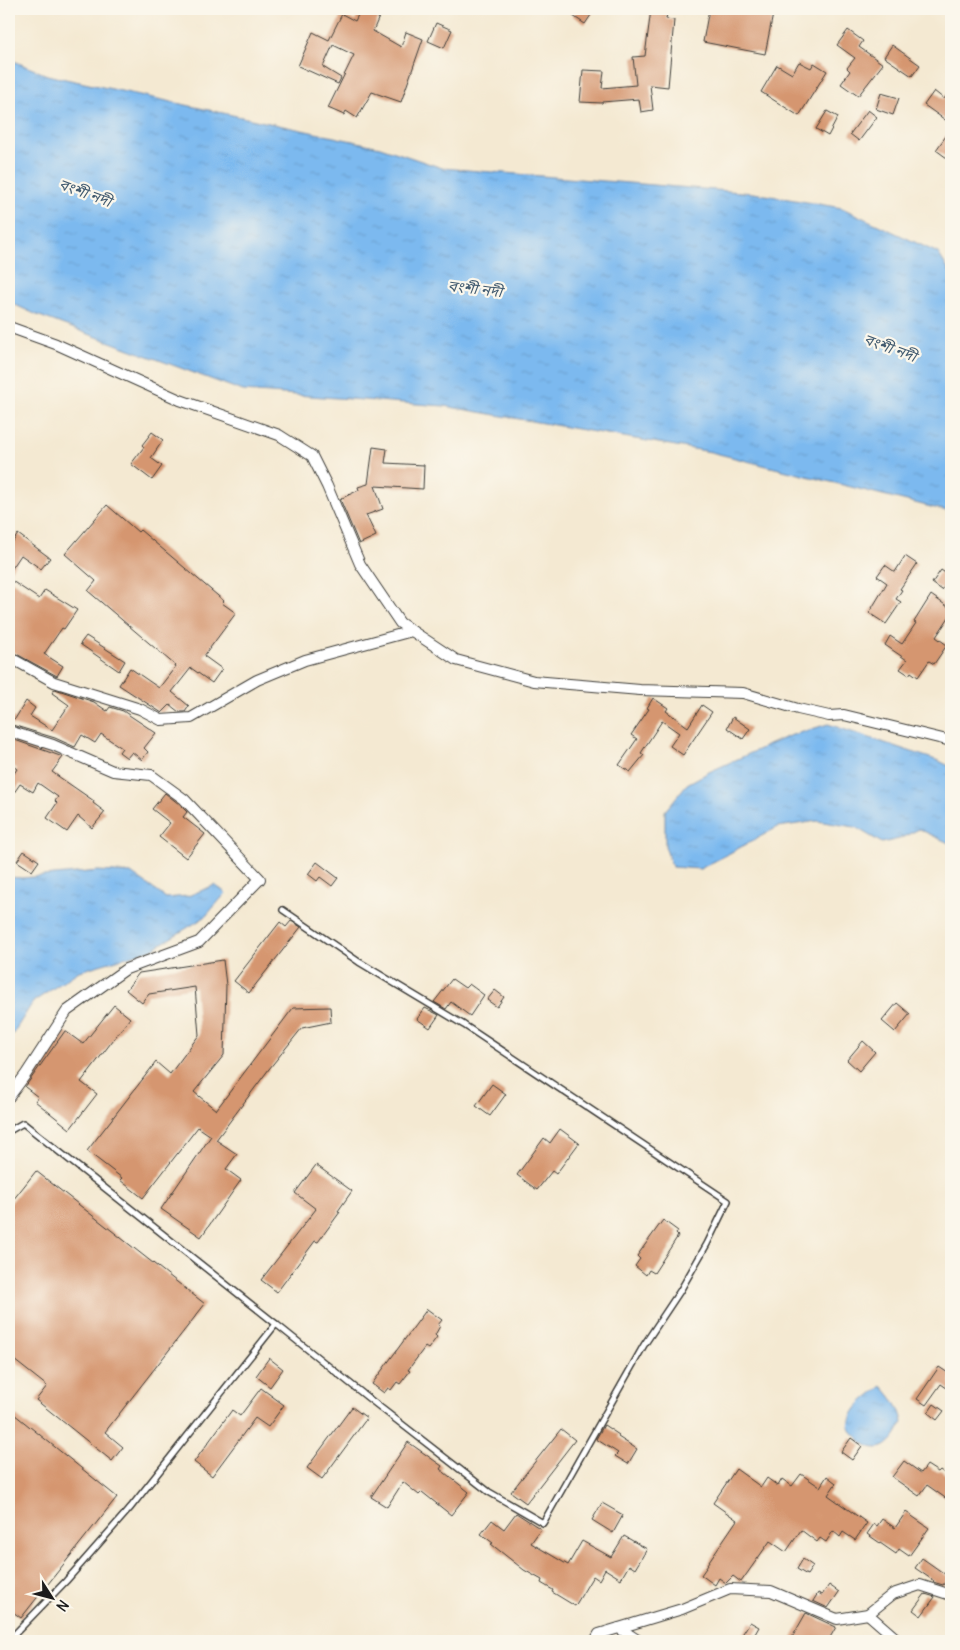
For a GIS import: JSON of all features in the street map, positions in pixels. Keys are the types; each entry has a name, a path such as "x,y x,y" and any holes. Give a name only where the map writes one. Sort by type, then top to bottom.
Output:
{"street":[{"path":"9,327 56,344 180,400 278,435 312,456 327,486 360,564 400,623 456,660 534,681 640,690 743,693 798,709 829,716 844,715 951,741"},
{"path":"9,657 54,682 140,709 161,720 191,718 257,680 305,660 412,631"},
{"path":"9,730 53,745 113,771 151,775 184,799 260,879 199,942 126,969 67,1011 9,1097"},
{"path":"595,1641 599,1634 682,1609 730,1589 772,1591 837,1619 868,1614 892,1594 920,1585 951,1595"},
{"path":"868,1614 886,1637 899,1641"},
{"path":"619,1628 639,1641"}],"lane":[{"path":"9,1131 23,1123 489,1492 543,1523 644,1345 707,1244 728,1201 464,1025 359,962 283,910"},
{"path":"9,1640 66,1581 131,1506 276,1324"}],"water":[{"name":"বংশী নদী","path":"9,59 47,75 380,147 442,168 753,193 842,208 938,253 951,274 951,512 711,452 444,406 243,391 37,315 9,302"},
{"path":"828,724 939,761 951,767 951,844 919,829 899,839 882,843 855,827 817,821 778,827 700,869 672,867 665,846 665,811 687,784 786,737"},
{"path":"98,871 131,873 166,898 188,896 215,885 226,893 205,917 151,950 79,971 33,1002 9,1040 9,877 22,878"},
{"path":"882,1386 895,1402 903,1422 891,1442 886,1446 874,1448 860,1440 849,1426 853,1413 859,1405"}],"building":[{"path":"361,9 381,9 376,15 379,17 373,31 401,47 406,32 423,39 401,102 372,92 357,118 346,111 344,115 328,108 354,55 333,45 323,67 341,78 338,84 298,66 313,32 329,40 342,14 355,21"},
{"path":"578,9 595,9 585,24 573,16"},
{"path":"651,9 668,9 666,19 674,20 668,87 650,85 653,110 641,112 639,99 602,103 580,102 583,70 604,71 602,88 636,85 633,57 645,56"},
{"path":"709,9 774,9 765,54 703,42"},
{"path":"436,23 452,30 444,48 428,41"},
{"path":"848,30 863,41 859,47 883,64 858,96 841,84 850,71 847,68 855,58 837,45"},
{"path":"892,45 920,65 912,76 884,57"},
{"path":"799,62 811,68 814,63 827,71 799,116 761,92 777,65 792,74"},
{"path":"951,89 951,124 924,105 934,91 944,99"},
{"path":"881,93 899,98 893,115 876,109"},
{"path":"868,110 877,117 859,141 850,134"},
{"path":"827,111 838,117 828,136 816,129"},
{"path":"951,129 951,161 936,150"},
{"path":"152,432 163,440 151,458 162,466 152,480 131,464 144,447 142,445"},
{"path":"373,447 387,449 385,463 424,465 423,489 375,486 383,509 366,515 376,536 359,544 340,499 359,490 358,487 368,484"},
{"path":"107,505 138,532 140,530 224,601 222,603 236,613 204,656 222,669 212,683 191,668 172,692 189,706 185,712 179,712 170,705 162,713 119,685 130,668 159,688 176,666 88,591 96,581 65,554"},
{"path":"18,534 50,558 41,569 21,555 9,573 9,547"},
{"path":"905,556 917,564 900,589 902,590 896,599 901,602 886,624 869,613 887,583 877,576 885,565 895,572"},
{"path":"941,570 951,577 942,590 932,583"},
{"path":"9,579 39,599 45,590 77,610 44,654 63,666 57,676 9,650 9,612 13,605 9,602"},
{"path":"931,595 951,609 951,614 936,637 947,645 934,664 929,661 918,677 911,672 909,675 900,669 907,660 885,645 890,636 902,644"},
{"path":"86,636 125,661 119,671 80,644"},
{"path":"55,689 94,702 107,711 110,707 123,711 156,733 144,748 148,752 142,760 132,752 127,758 119,752 122,748 101,734 95,743 82,735 75,747 55,738 9,724 9,715 15,719 26,701 35,708 30,716 52,730 69,705 52,693"},
{"path":"653,698 668,708 666,711 688,727 702,705 712,712 683,755 670,746 679,733 662,721 641,753 644,755 630,772 619,765 637,739 631,735 649,709 647,708"},
{"path":"733,717 750,729 743,739 727,728"},
{"path":"9,738 63,757 52,772 94,801 93,803 105,812 92,828 78,816 67,832 47,818 57,803 55,801 58,797 38,783 33,792 20,784 9,800 9,781 17,769 9,763"},
{"path":"165,793 187,812 183,817 205,834 186,858 159,837 170,823 152,809"},
{"path":"24,851 39,861 32,871 17,861"},
{"path":"317,862 338,878 332,886 320,877 317,881 308,874"},
{"path":"291,921 301,927 249,993 234,981 280,922 286,927"},
{"path":"223,960 226,985 224,1055 194,1092 216,1110 293,1008 330,1007 331,1022 302,1028 216,1140 237,1154 226,1169 241,1180 201,1237 161,1209 211,1136 198,1127 143,1198 120,1180 122,1178 87,1151 156,1062 170,1074 199,1035 195,987 149,994 142,1003 126,990 139,973"},
{"path":"452,979 465,988 469,984 484,995 470,1016 451,1002 446,1009 434,1002"},
{"path":"495,990 504,997 497,1007 487,1000"},
{"path":"897,1003 910,1014 895,1032 882,1021"},
{"path":"114,1005 130,1018 81,1082 97,1094 70,1129 35,1101 38,1097 25,1087 65,1031 83,1044"},
{"path":"425,1008 439,1015 430,1028 417,1019"},
{"path":"863,1041 875,1052 859,1071 847,1060"},
{"path":"492,1084 506,1094 490,1116 476,1106"},
{"path":"560,1129 579,1143 556,1174 552,1171 537,1190 517,1175 544,1138 550,1143"},
{"path":"316,1165 352,1191 338,1211 340,1212 318,1242 315,1241 277,1292 261,1280 316,1209 295,1193"},
{"path":"36,1171 205,1304 105,1432 123,1447 112,1461 36,1400 47,1386 9,1356 9,1205"},
{"path":"663,1220 678,1231 676,1234 678,1236 654,1273 649,1270 646,1275 635,1266 640,1259 637,1256"},
{"path":"427,1309 442,1320 438,1325 440,1326 435,1335 437,1337 428,1349 425,1347 400,1384 397,1382 391,1390 388,1388 384,1393 372,1384"},
{"path":"269,1358 283,1369 270,1387 256,1376"},
{"path":"939,1367 951,1375 951,1391 941,1384 926,1405 917,1399"},
{"path":"261,1388 284,1405 268,1427 255,1418 212,1476 194,1462 232,1410 240,1416"},
{"path":"934,1404 944,1411 937,1420 928,1413"},
{"path":"352,1407 367,1418 322,1479 307,1468"},
{"path":"9,1410 117,1497 21,1618 9,1609"},
{"path":"604,1425 637,1449 628,1464 615,1456 618,1453 596,1439"},
{"path":"561,1429 575,1440 526,1503 511,1492"},
{"path":"851,1438 862,1446 852,1460 841,1452"},
{"path":"408,1442 442,1466 440,1469 469,1492 451,1515 422,1492 419,1495 403,1482 387,1507 371,1497"},
{"path":"904,1461 921,1473 927,1465 938,1472 940,1470 951,1478 951,1502 927,1485 919,1496 892,1477"},
{"path":"736,1469 761,1487 767,1478 778,1486 782,1479 792,1486 801,1474 820,1487 827,1476 836,1483 828,1495 867,1523 855,1540 843,1532 840,1537 833,1531 826,1542 820,1538 817,1542 801,1530 786,1552 770,1541 741,1582 733,1576 726,1583 719,1578 715,1585 701,1575 737,1520 713,1503"},
{"path":"602,1503 623,1515 613,1533 592,1520"},
{"path":"906,1512 929,1528 909,1556 899,1549 896,1554 867,1534 874,1524 877,1526 882,1519 895,1528"},
{"path":"516,1513 541,1529 531,1543 568,1565 582,1541 611,1557 624,1536 647,1549 635,1569 629,1565 621,1579 605,1569 599,1580 593,1576 575,1606 552,1592 553,1590 541,1583 542,1580 524,1570 481,1534 492,1520 504,1529"},
{"path":"922,1558 949,1577 943,1585 933,1582 915,1568"},
{"path":"803,1559 813,1566 807,1575 797,1569"},
{"path":"829,1585 839,1592 828,1608 813,1601 818,1593 822,1595"},
{"path":"925,1594 935,1597 921,1616 913,1610"},
{"path":"806,1613 836,1627 828,1641 790,1641"},
{"path":"750,1622 759,1627 751,1641 738,1641"}]}
